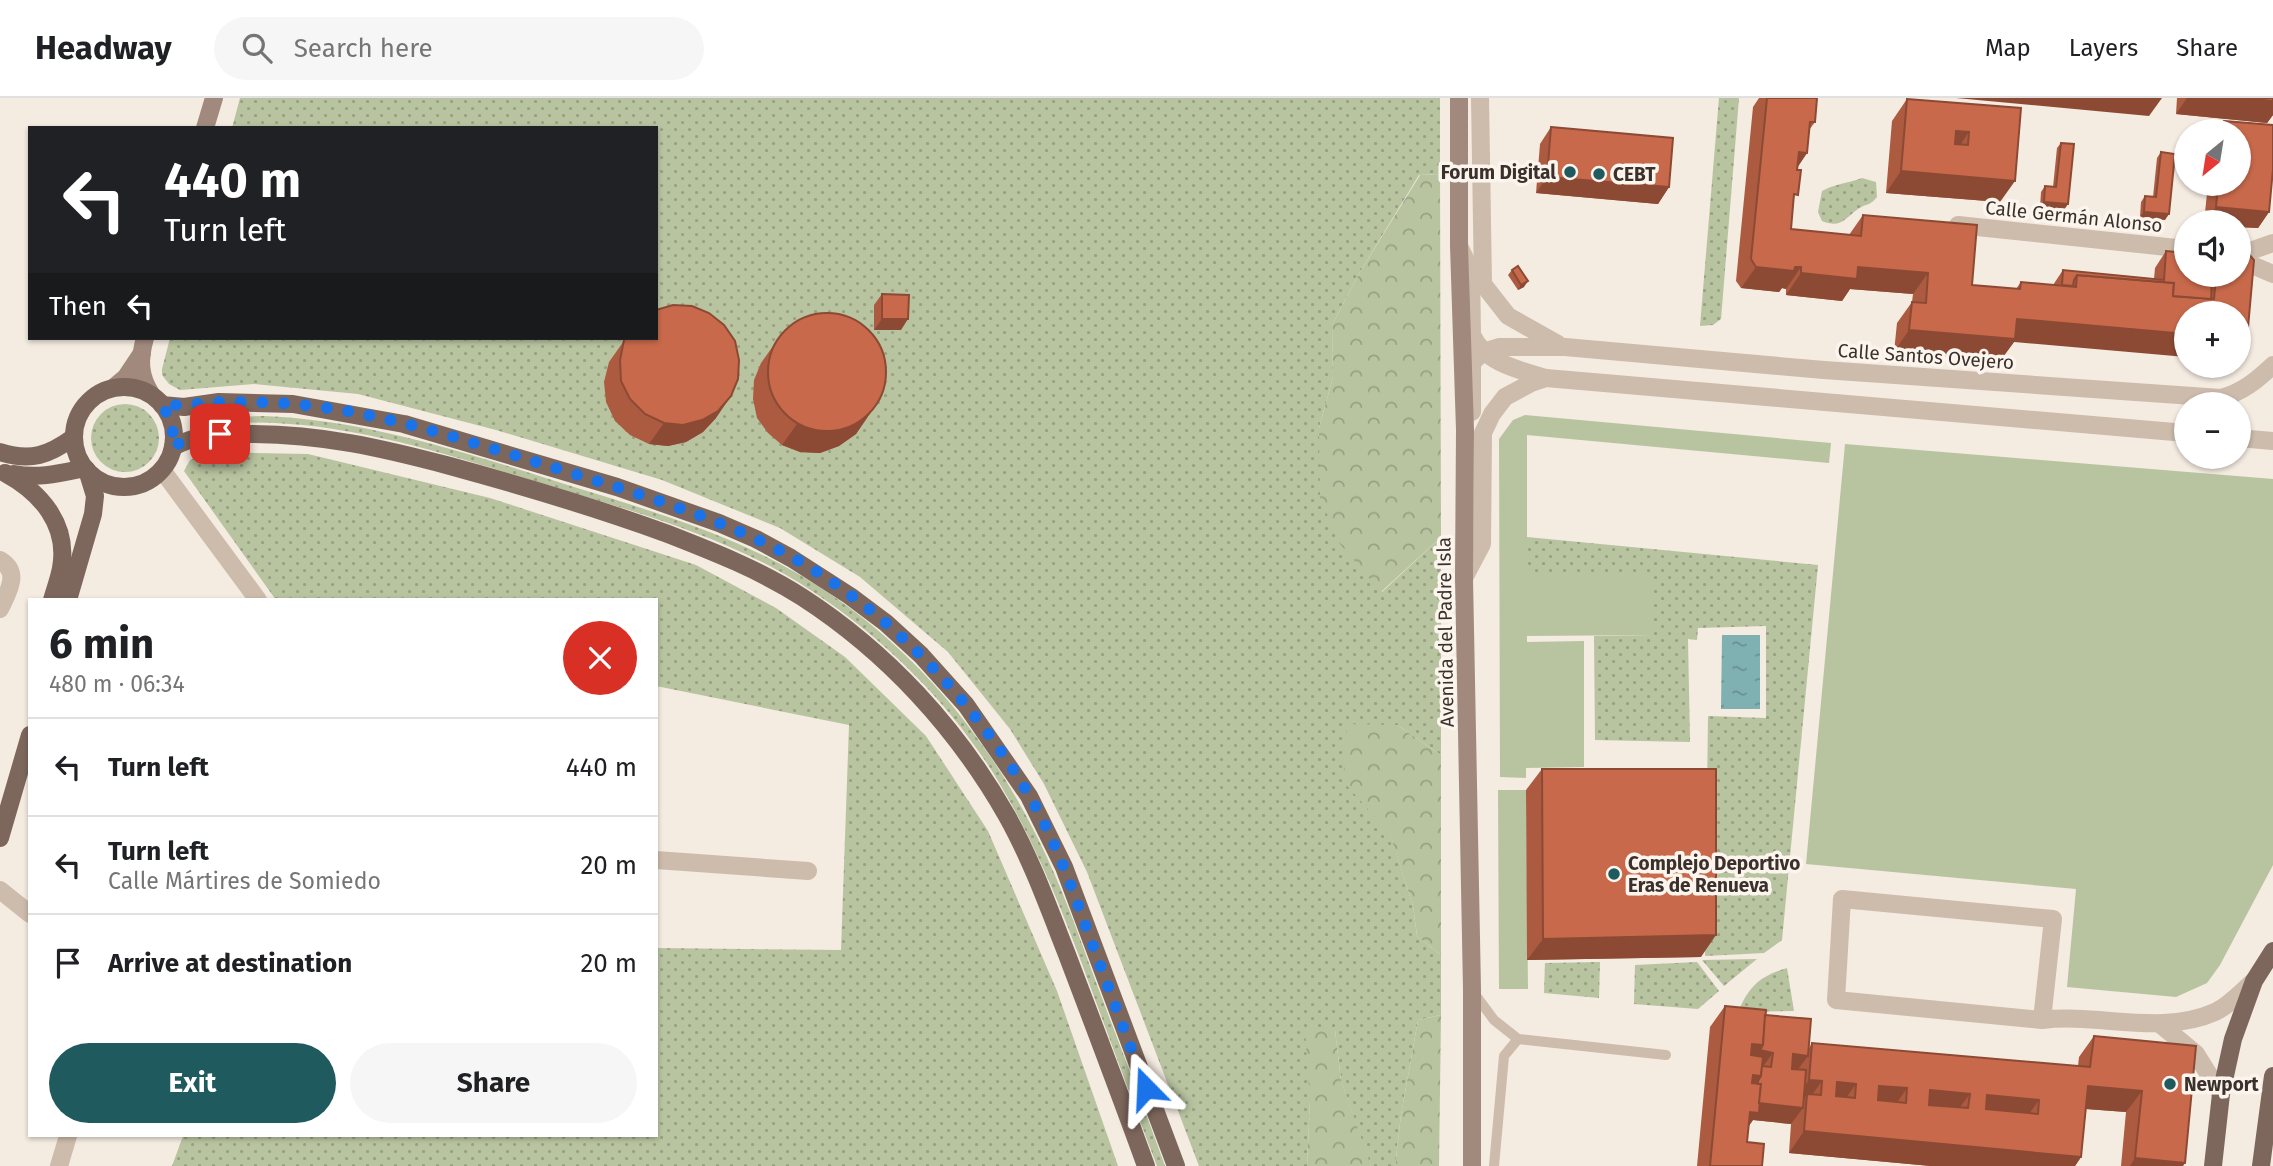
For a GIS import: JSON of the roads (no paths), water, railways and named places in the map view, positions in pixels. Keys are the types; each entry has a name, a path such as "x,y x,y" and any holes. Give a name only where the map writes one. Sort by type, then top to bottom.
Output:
{"main road":[{"path":"206,126 214,98"},
{"name":"Avenida del Padre Isla","path":"1459,98 1459,246 1474,431 1464,578 1472,989 1472,1166"},
{"path":"113,388 126,377 144,345"},
{"path":"144,345 140,366 142,381 156,400 172,425 173,447 162,470 151,479 139,485 111,485 86,469 79,459 74,437 76,421 85,405 97,394 113,388 139,389 156,400 184,407 219,402 293,404 350,413 428,431 617,487 719,523 791,558 850,596 886,624 921,655 966,705 1029,796 1064,867 1176,1166"},
{"path":"173,447 188,438 220,434 291,434 340,440 391,450 540,492 698,545 769,578 801,596 870,646 937,715 966,753 1007,816 1040,884 1146,1166"},
{"path":"0,452 11,456 35,457 53,452 74,437"},
{"path":"3,472 28,477 86,469"},
{"path":"69,598 93,514 95,496 86,469"},
{"path":"3,472 35,492 46,504 55,521 62,549 62,565 53,598"},
{"path":"93,514 109,495 125,486"},
{"path":"0,838 28,744"},
{"path":"2213,1166 2221,1094 2233,1039 2254,981 2273,951"},
{"path":"2261,1166 2268,1150 2273,1076"}],"street":[{"path":"1474,431 1472,363 1483,352 1486,290 1480,98"},
{"name":"Calle Germán Alonso","path":"1951,225 2174,248"},
{"path":"2251,250 2273,243"},
{"path":"1459,246 1471,271 1472,335 1483,352 1515,369 1546,378 2174,432"},
{"path":"2251,265 2273,274"},
{"name":"Calle Santos Ovejero","path":"1486,290 1508,316 1565,347"},
{"name":"Calle Santos Ovejero","path":"1483,352 1518,345 1565,347 1824,370 2221,398 2238,393 2273,365"},
{"path":"1474,431 1506,397 1546,378"},
{"path":"2251,439 2273,441"},
{"path":"162,470 257,598"},
{"path":"0,560 9,566 13,574 0,609"},
{"path":"658,860 808,871"},
{"path":"0,890 28,913"},
{"path":"2042,1020 2053,919 1842,900 1836,1000 2042,1020 2063,1017 2160,1024 2190,1020 2218,1011 2254,981"},
{"path":"2160,1024 2196,1054 2221,1094"},
{"path":"59,1166 68,1137"}],"lane":[{"path":"1472,989 1494,1020 1518,1040 1666,1055"},
{"path":"1494,1166 1504,1056 1518,1040"}],"water":[{"path":"1722,635 1760,635 1760,709 1721,709"}],"place":[{"name":"Forum Digital","path":"1570,172"},
{"name":"CEBT","path":"1599,174"},
{"name":"Complejo Deportivo Eras de Renueva","path":"1614,874"},
{"name":"Newport","path":"2170,1084"}]}
